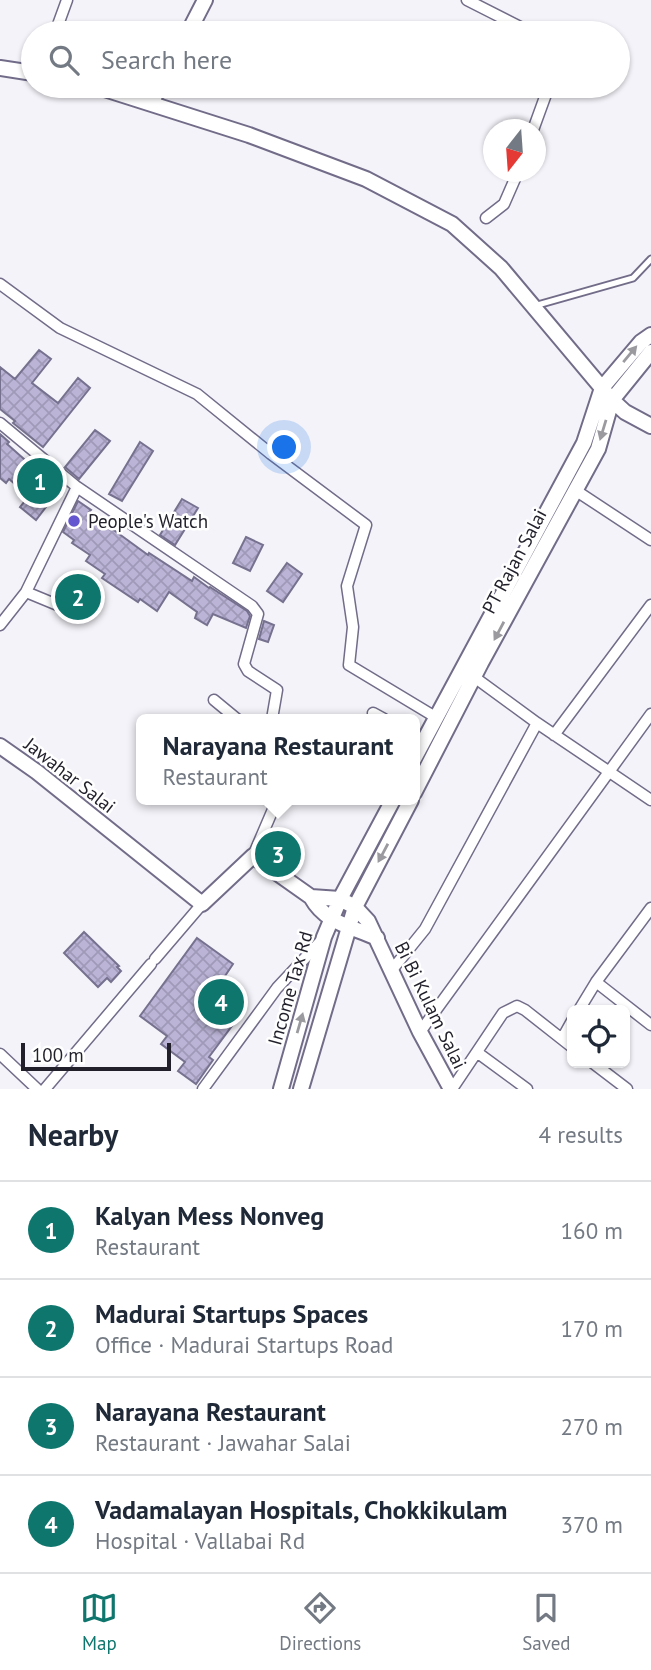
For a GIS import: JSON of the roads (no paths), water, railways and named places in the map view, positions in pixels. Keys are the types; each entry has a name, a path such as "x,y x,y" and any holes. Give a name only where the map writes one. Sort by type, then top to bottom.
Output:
{"main road":[{"path":"194,21 205,0"},
{"path":"0,68 21,71"},
{"path":"135,98 249,135 366,179 452,224 501,268 612,400 625,412 651,426"},
{"path":"151,103 154,98"},
{"name":"PT Rajan Salai","path":"420,782 469,674 532,555 583,443 602,388 641,342 651,335"},
{"name":"PT Rajan Salai","path":"532,555 575,490 598,449 612,400 651,352"},
{"name":"PT Rajan Salai","path":"420,737 469,674"},
{"name":"Jawahar Salai","path":"0,746 37,772 202,904"},
{"path":"312,897 340,899 387,805"},
{"path":"355,907 408,805"},
{"path":"202,904 253,856 312,897 318,908 331,920"},
{"name":"Bi Bi Kulam Salai","path":"340,899 355,907 368,920 420,1032 452,1089"},
{"name":"Income Tax Rd","path":"281,1089 324,937 340,899"},
{"name":"Income Tax Rd","path":"302,1089 355,907"},
{"name":"Bi Bi Kulam Salai","path":"331,920 377,938"}],"street":[{"path":"59,21 67,0"},
{"path":"467,0 508,21"},
{"path":"537,119 545,98"},
{"path":"486,218 503,204 513,182"},
{"path":"0,284 60,328 197,394 366,525 347,586 354,627 349,665 437,718"},
{"path":"0,423 77,487 252,606 258,614 244,664 248,671 277,690 273,714"},
{"path":"0,625 26,592 77,487"},
{"path":"575,490 651,540"},
{"path":"26,592 72,611"},
{"path":"554,735 651,605"},
{"path":"469,674 651,800"},
{"path":"214,700 231,714"},
{"path":"420,1032 651,714"},
{"path":"391,971 425,929 537,723"},
{"path":"253,856 275,805"},
{"path":"45,1089 202,904"},
{"path":"582,1005 651,908"},
{"path":"203,1089 277,988 324,937"},
{"path":"596,982 651,1025"},
{"path":"452,1089 503,1013 517,1006 567,1043"},
{"path":"562,1039 567,1030"},
{"path":"478,1053 527,1089"},
{"path":"0,1054 37,1089"},
{"path":"600,1068 627,1089"}],"lane":[{"path":"533,307 633,278 651,259"}],"place":[{"name":"Kalyan Mess Nonveg","path":"40,481"},
{"name":"People's Watch","path":"74,521"},
{"name":"Madurai Startups Spaces","path":"78,597"},
{"name":"Narayana Restaurant","path":"278,854"},
{"name":"Vadamalayan Hospitals, Chokkikulam","path":"221,1002"}]}
